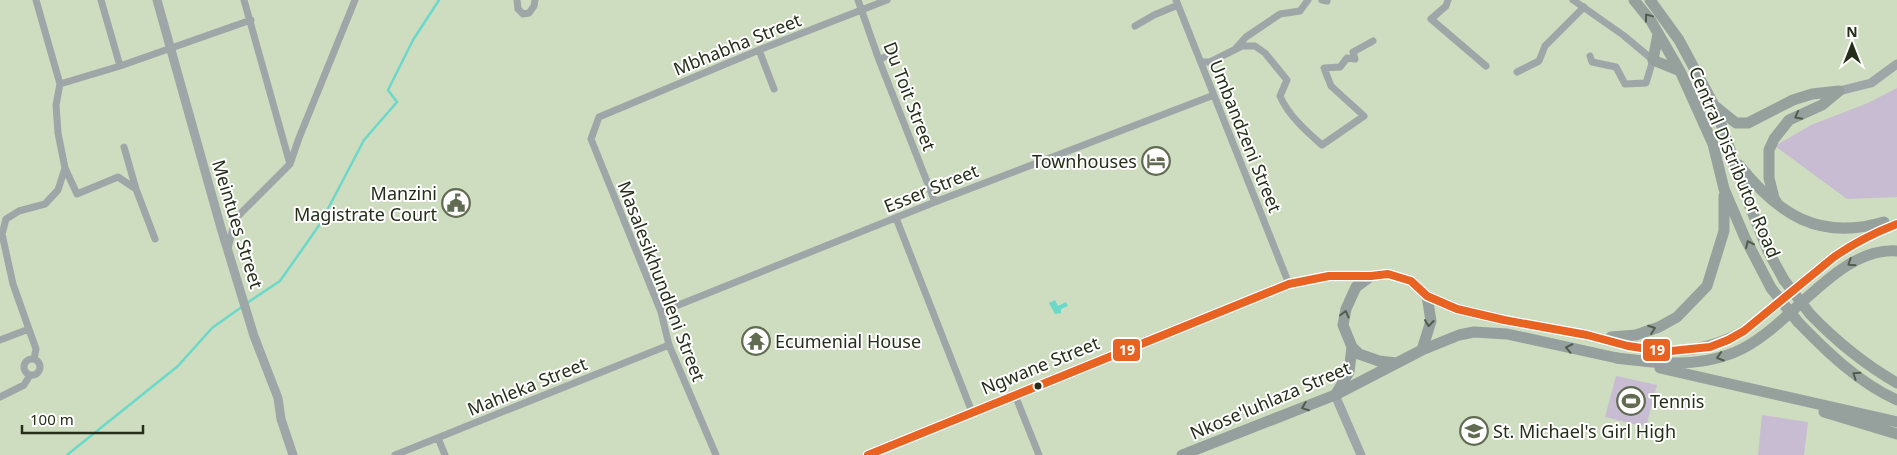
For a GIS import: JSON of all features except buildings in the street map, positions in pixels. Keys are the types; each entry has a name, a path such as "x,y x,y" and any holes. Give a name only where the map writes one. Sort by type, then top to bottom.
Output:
{"highway":[{"name":"Central Distributor Road","path":"1634,0 1651,21 1680,71 1713,144 1724,189 1745,238 1771,288 1798,322 1851,372 1897,400"},
{"name":"Central Distributor Road","path":"1650,0 1679,40 1715,107 1735,159 1749,204 1768,251 1784,280 1810,314 1828,333 1858,358"},
{"path":"1658,34 1653,60 1680,71"},
{"path":"1715,107 1736,123 1748,123 1794,100 1812,94 1840,92"},
{"path":"1781,209 1774,198 1769,178 1770,150 1774,139 1789,120 1822,105 1840,92"},
{"path":"1735,159 1767,197 1781,209 1796,217 1816,224 1839,228 1873,226 1897,218"},
{"path":"1587,335 1624,337 1659,327 1677,316 1707,286 1724,231 1724,189"},
{"path":"1587,335 1628,346 1648,349 1671,351 1710,347 1744,331 1834,257 1849,247 1871,234 1897,224"},
{"path":"1617,358 1672,364 1696,363 1735,352 1771,328 1843,268 1858,258 1874,252 1897,251"},
{"path":"1617,358 1897,422"},
{"path":"1858,358 1897,375"},
{"path":"1858,358 1897,383"},
{"path":"1700,377 1897,434"}],"main road":[{"path":"1587,335 1504,320 1457,309 1427,296 1411,281 1388,274 1371,276 1356,287 1346,309 1343,324 1352,347 1359,354 1369,358 1396,363 1459,335 1474,332 1507,334 1617,358"},
{"name":"Ngwane Street","path":"868,455 1288,284 1329,276 1371,276"},
{"path":"1422,350 1432,321 1427,296"},
{"path":"1335,395 1349,372 1352,347"},
{"name":"Nkose'luhlaza Street","path":"1182,455 1335,395 1396,363"}],"street":[{"path":"36,0 60,84 56,105 58,133 65,168 77,194 118,176 136,189"},
{"path":"101,0 120,66"},
{"name":"Meintues Street","path":"157,0 254,336 278,398 281,419 293,455"},
{"path":"244,0 290,164"},
{"path":"228,249 235,220 290,164 355,0"},
{"path":"517,0 518,9 523,14 530,13 535,0"},
{"name":"Du Toit Street","path":"858,0 879,60 935,202"},
{"name":"Mbhabha Street","path":"599,117 759,50 887,0"},
{"path":"1236,49 1246,37 1280,14 1300,11 1308,0"},
{"path":"1448,0 1446,6 1431,19 1486,66"},
{"path":"1573,0 1623,35 1653,60 1646,83 1625,84 1616,66 1592,62 1590,56"},
{"path":"1135,26 1177,2"},
{"name":"Umbandzeni Street","path":"1177,2 1288,284"},
{"path":"1517,72 1539,61 1545,46 1584,7"},
{"path":"60,84 120,66 251,20"},
{"path":"1201,62 1210,62 1242,46 1254,46 1265,53 1287,80 1280,96 1284,106 1307,133 1322,145 1364,116 1331,86 1324,68 1340,67 1347,58 1355,59 1353,52 1373,41"},
{"path":"759,50 774,89"},
{"path":"879,60 894,52"},
{"path":"1840,92 1870,83 1897,64"},
{"name":"Esser Street","path":"661,312 935,202 1214,95"},
{"name":"Masalesikhundleni Street","path":"599,117 591,139 661,312 669,345 716,455"},
{"path":"124,147 136,189 155,239"},
{"path":"34,359 36,349 12,284 2,234 6,219 19,212 45,204 52,197 58,190 65,168"},
{"path":"896,218 972,412"},
{"path":"0,340 29,329"},
{"name":"Mahleka Street","path":"396,455 669,345"},
{"path":"30,359 34,359 38,361 40,369 34,375 26,372 24,365 30,359"},
{"path":"0,397 24,385 30,374"},
{"path":"1015,395 1039,455"},
{"path":"1335,395 1361,455"},
{"path":"438,438 445,455"}],"shaded area":[{"path":"1897,88 1897,197 1847,199 1775,146 1811,125 1868,103"},
{"name":"Tennis","path":"1616,376 1657,385 1646,427 1605,417"},
{"path":"1762,415 1808,422 1804,455 1758,455"}],"water":[{"path":"1055,300 1058,306 1066,302 1068,306 1061,309 1061,313 1055,314 1049,303"}],"waterway":[{"path":"247,303 280,281 320,224 364,140 397,102 388,90 413,40 439,0"},
{"path":"67,455 178,366 212,328 243,306"}],"transit line":[{"name":"19","path":"868,455 1289,284 1329,276 1388,274 1411,281 1427,296 1457,309 1504,320 1587,335 1628,346 1671,351 1710,347 1744,331 1834,257 1864,239 1897,224"}],"place":[{"name":"Townhouses","path":"1156,161"},
{"name":"Manzini Magistrate Court","path":"456,203"},
{"name":"Ecumenial House","path":"756,341"},
{"name":"Tennis","path":"1631,401"},
{"name":"St. Michael's Girl High","path":"1474,431"}]}
